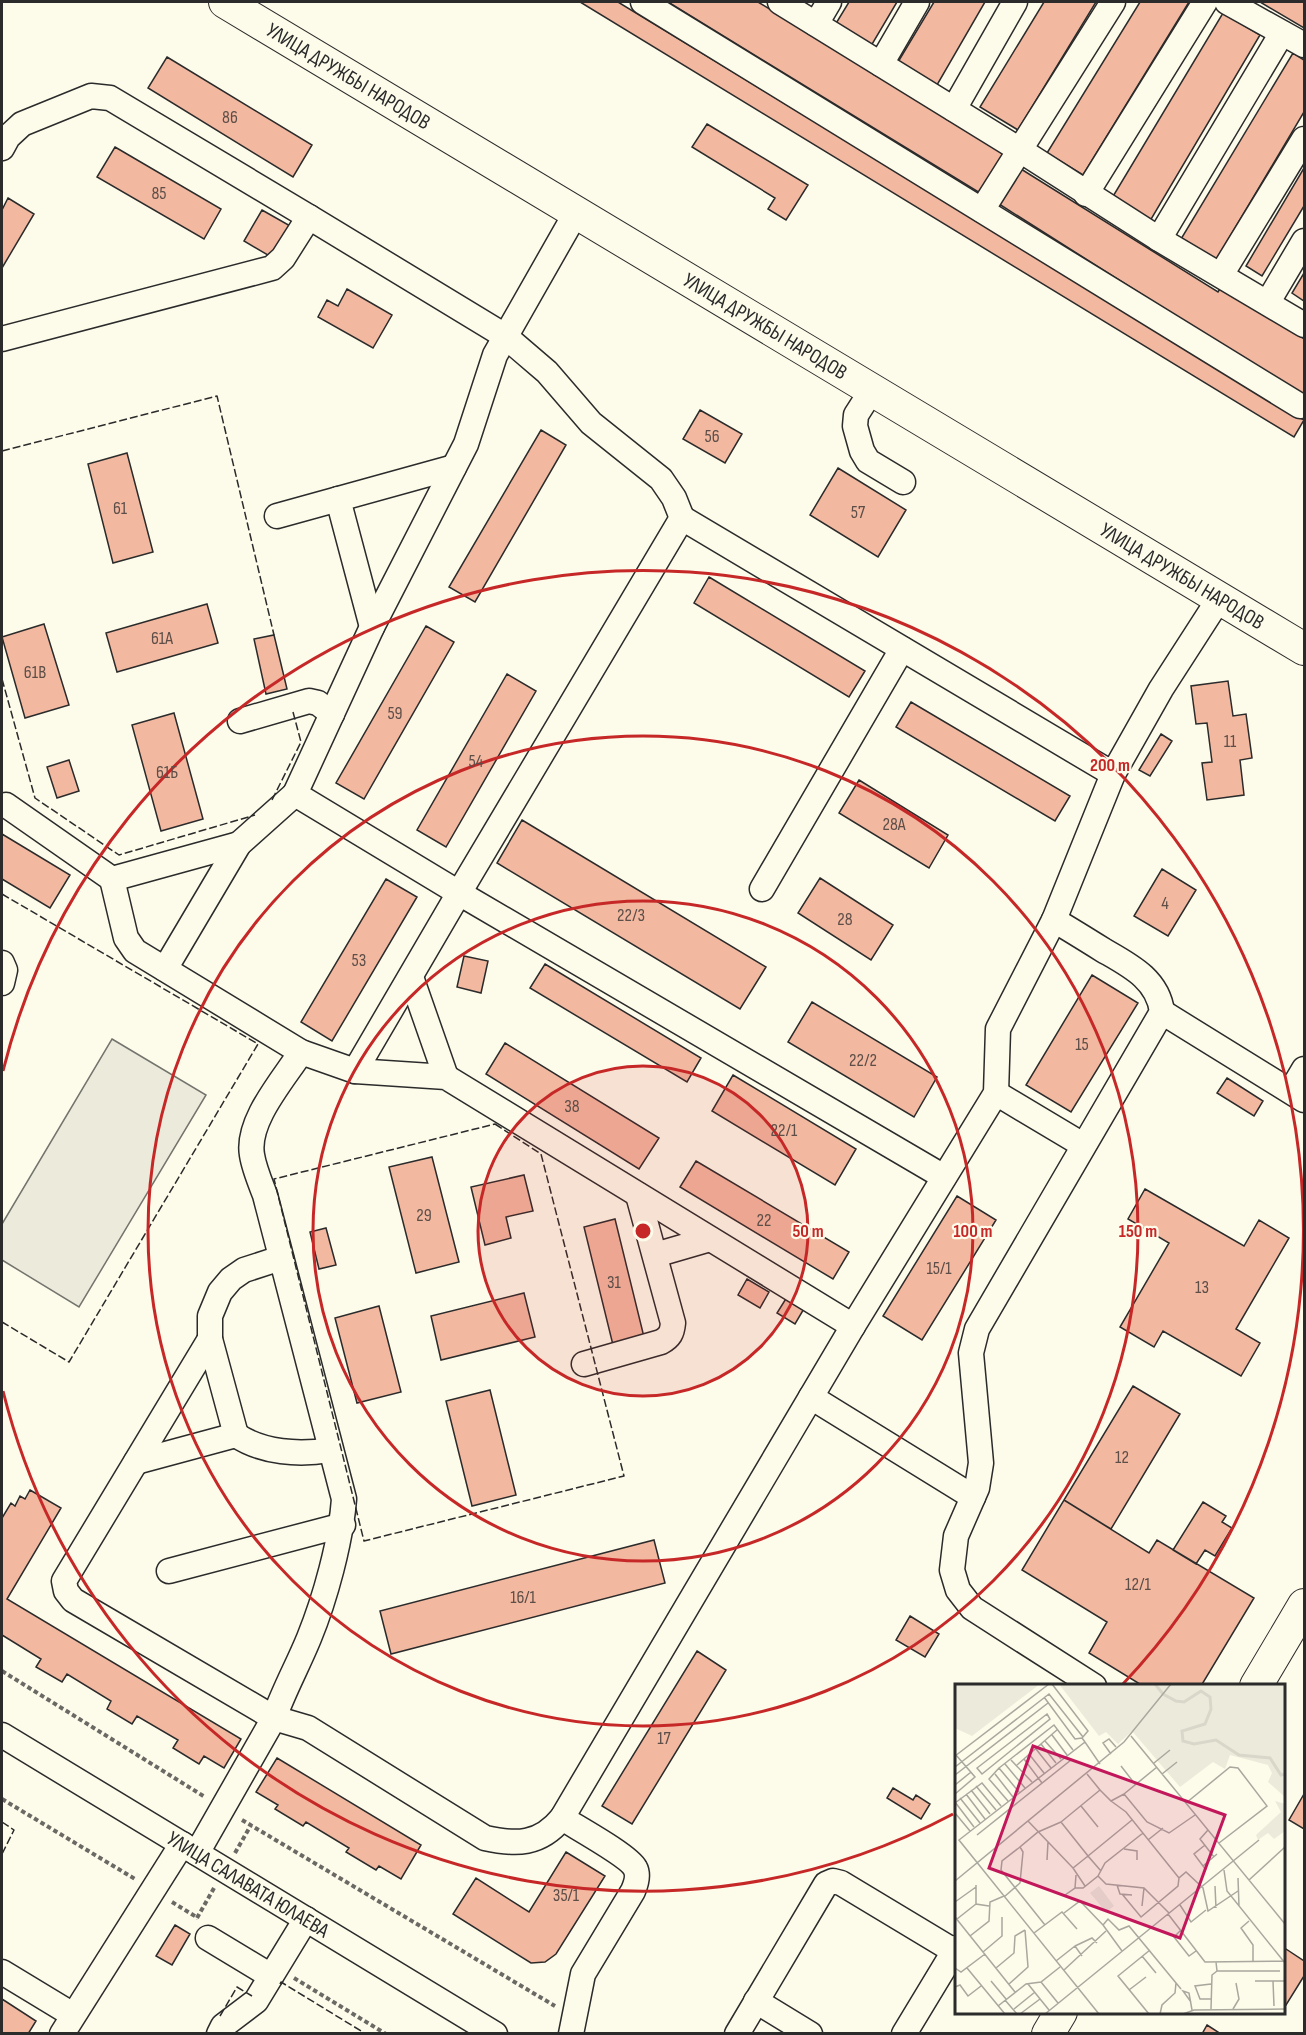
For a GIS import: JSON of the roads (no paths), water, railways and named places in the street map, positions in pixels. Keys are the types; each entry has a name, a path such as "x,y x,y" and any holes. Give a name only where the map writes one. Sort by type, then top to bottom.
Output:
{"main road":[{"name":"УЛИЦА ДРУЖБЫ НАРОДОВ","path":"225,2 577,211 1305,650"},
{"path":"1258,1684 1297,1636 1305,1605"},
{"path":"1048,2034 1060,2014"}],"street":[{"path":"643,2 1300,406"},
{"path":"780,2 1159,239 1305,325"},
{"path":"816,24 829,2"},
{"path":"881,64 917,2"},
{"path":"954,109 1015,2"},
{"path":"982,210 1113,2"},
{"path":"1086,194 1205,2"},
{"path":"1227,2 1305,45"},
{"path":"1159,239 1282,33"},
{"path":"2,148 22,124 91,96 110,98 505,336 547,372 591,423 661,480 674,498 682,518 1113,774"},
{"path":"1221,275 1305,139"},
{"path":"165,969 239,844 294,794 372,627 466,444 495,355 577,211"},
{"path":"2,339 272,267 283,258 309,217"},
{"path":"1268,302 1305,241"},
{"path":"872,390 856,415 855,426 862,451 868,461 903,482"},
{"path":"277,516 454,467"},
{"path":"338,499 372,627"},
{"path":"355,1071 682,518"},
{"path":"210,1339 64,1581 66,1591 73,1600 274,1718 308,1728 484,1838 504,1842 521,1842 536,1839 553,1830 853,1326 996,1093 998,1029 1054,920 1113,774 1161,689 1219,599"},
{"path":"762,889 902,649"},
{"path":"240,721 309,701 318,703 332,714"},
{"path":"294,794 944,1177"},
{"path":"6,805 112,879 126,938 135,951 301,1052 355,1071 446,1077 853,1326"},
{"path":"112,879 239,844"},
{"path":"1054,920 1138,971 1152,985 1161,1000 1162,1012 977,1329 972,1353 981,1463 977,1488 956,1536 952,1570 958,1590 972,1608 1091,1684"},
{"path":"2,963 5,970 2,983"},
{"path":"411,977 446,1077"},
{"path":"1162,1012 1298,1095 1305,1069"},
{"path":"2,1972 68,2024 153,1890 223,1808 274,1718 282,1694 317,1618 343,1525 344,1499 252,1153 252,1135 264,1108 301,1052"},
{"path":"996,1093 1083,1145"},
{"path":"584,1364 669,1338 673,1323 638,1195"},
{"path":"654,1255 710,1239"},
{"path":"281,1258 244,1270 231,1279 220,1292 210,1316 210,1339 236,1435 248,1443 290,1452 309,1453 330,1450"},
{"path":"811,1397 973,1497"},
{"path":"136,1462 236,1435"},
{"path":"170,1571 343,1525"},
{"name":"УЛИЦА САЛАВАТА ЮЛАЕВА","path":"2,1735 495,2034"},
{"path":"562,1818 626,1859 635,1868 637,1879 633,1891 583,1974 572,2025"},
{"path":"736,2034 826,1884 833,1881 841,1883 955,1950 904,2034"},
{"path":"219,2034 224,2026 256,2001 306,1919"},
{"path":"208,1931 274,1971"},
{"path":"756,2001 810,2034"}]}
